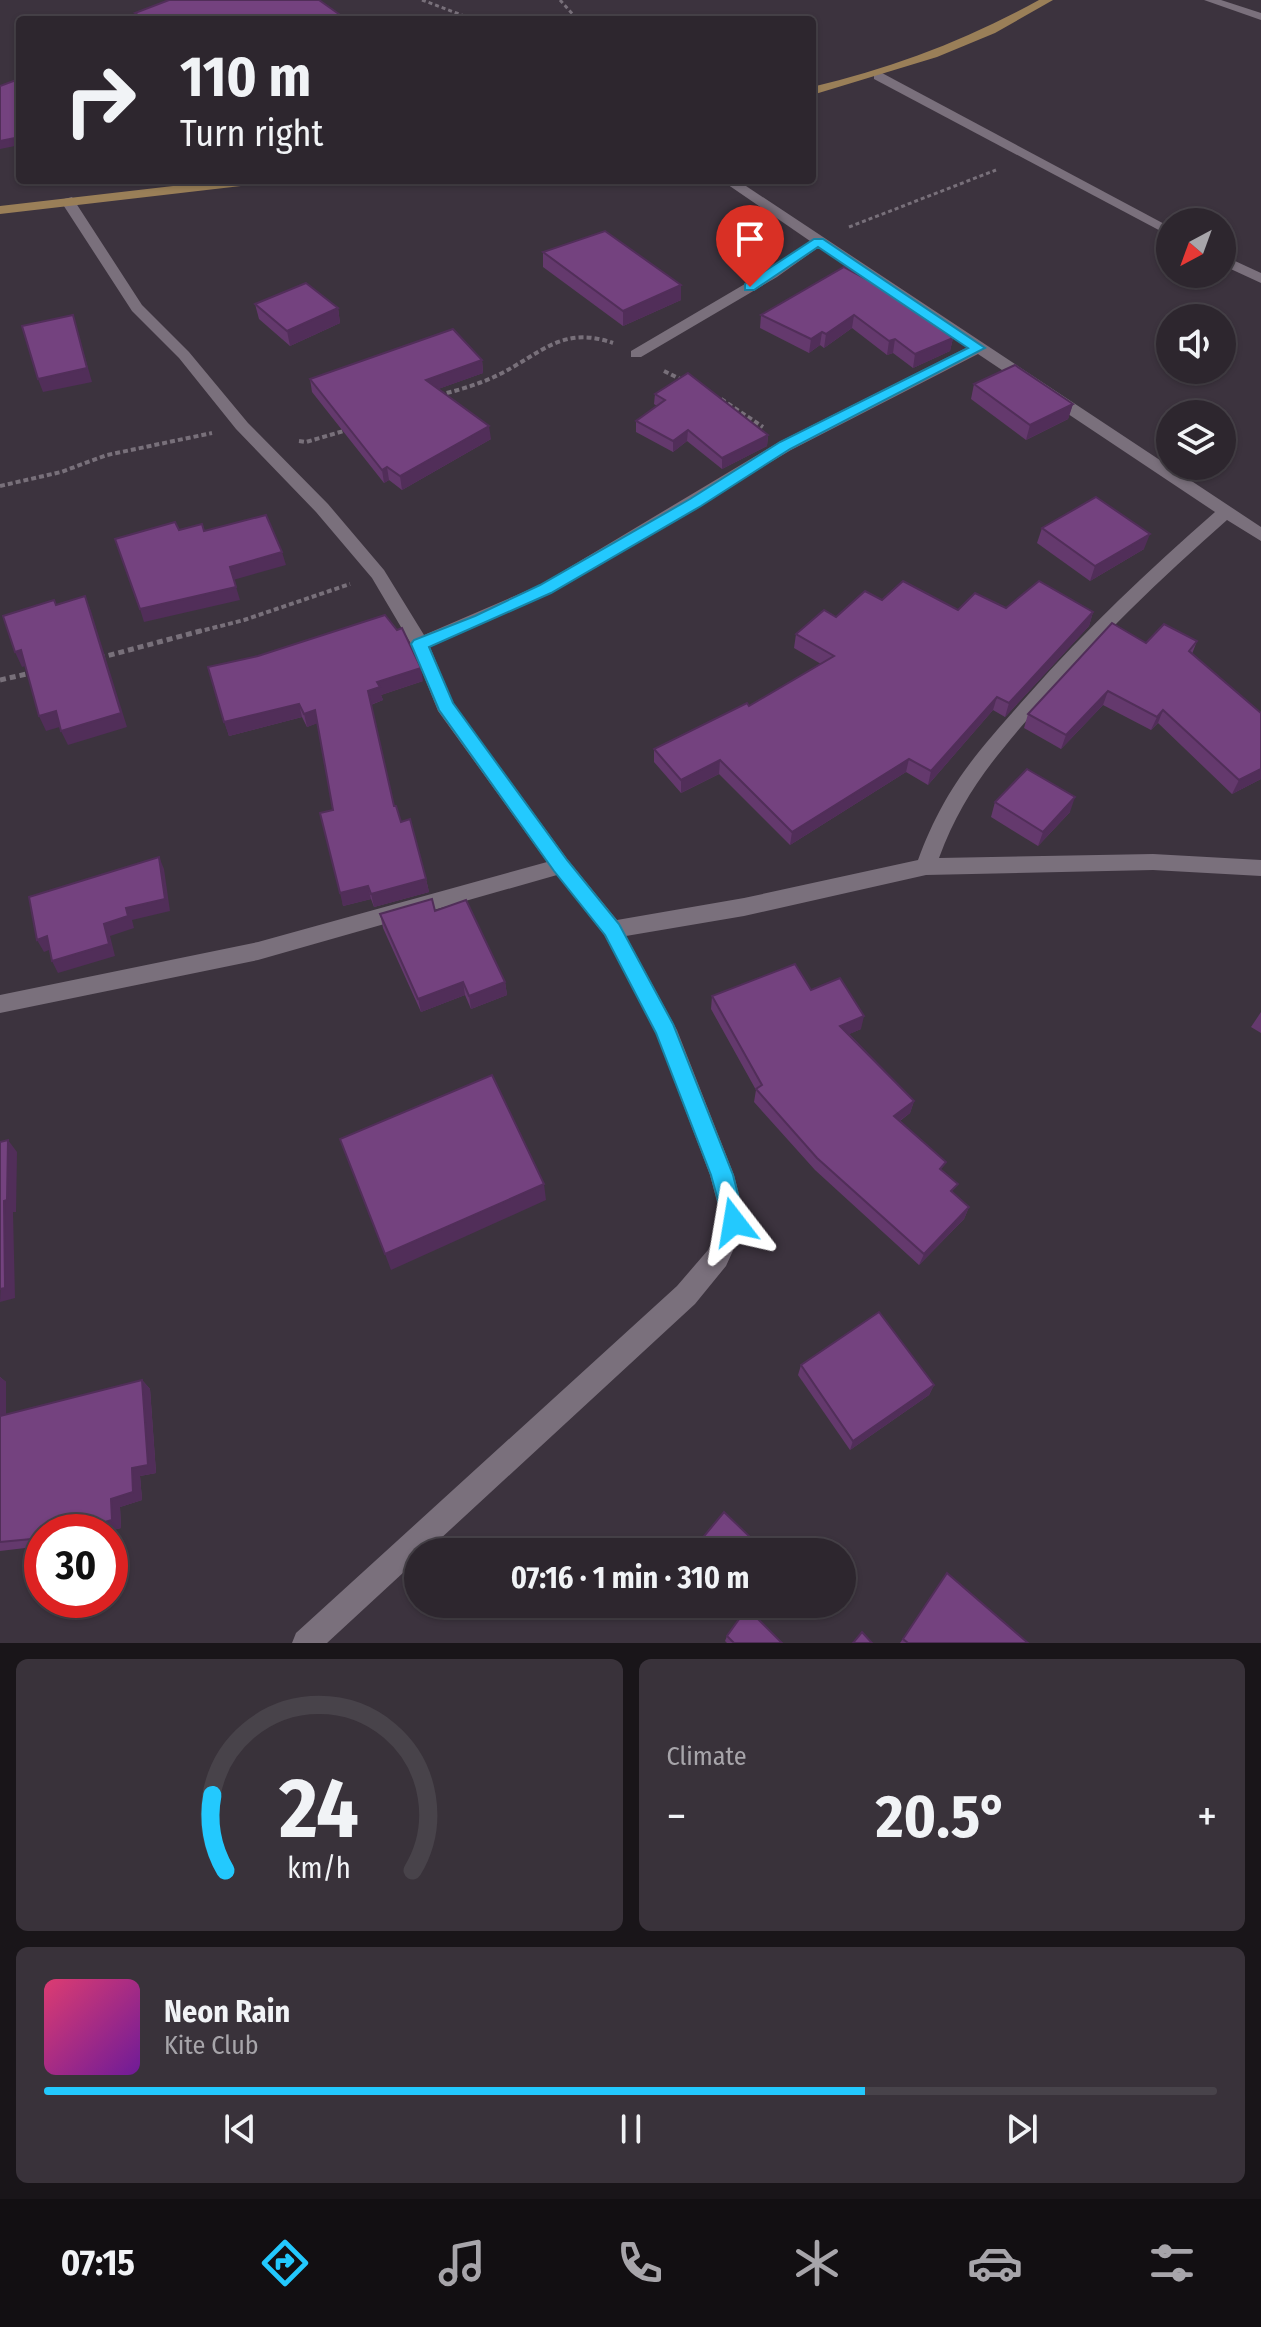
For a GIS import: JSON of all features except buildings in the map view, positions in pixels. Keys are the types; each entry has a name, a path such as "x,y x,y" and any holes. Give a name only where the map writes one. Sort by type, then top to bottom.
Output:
{"main road":[{"path":"816,90 878,76 937,56 1047,0"},
{"path":"0,210 221,184"}],"street":[{"path":"1210,0 1261,17"},
{"path":"878,76 1156,225"},
{"path":"734,184 1261,535"},
{"path":"67,200 137,308 184,355 242,426 322,508 378,574 420,644 445,706 561,866 612,930 666,1030 722,1175 734,1222 717,1258 686,1295 306,1643"},
{"path":"636,354 761,281 818,241"},
{"path":"1236,266 1261,279"},
{"path":"420,644 481,620 546,589 785,446 978,348"},
{"path":"926,867 943,820 984,756 1068,661 1138,589 1225,513"},
{"path":"612,930 744,907 926,867 1153,862 1261,868"},
{"path":"0,1004 258,951 561,866"}],"path":[{"path":"422,0 464,16"},
{"path":"560,0 574,16"},
{"path":"818,241 884,212 1027,158"},
{"path":"430,398 476,386 535,352 580,334 594,334 695,386"},
{"path":"719,398 785,446"},
{"path":"0,486 61,472 107,455 242,426 306,442 359,426"},
{"path":"87,660 244,620 378,574"},
{"path":"0,680 44,670"}],"route":[{"path":"734,1222 722,1175 666,1030 612,930 561,866 445,706 420,644 481,620 546,589 785,446 978,348 818,241 750,287"}]}
